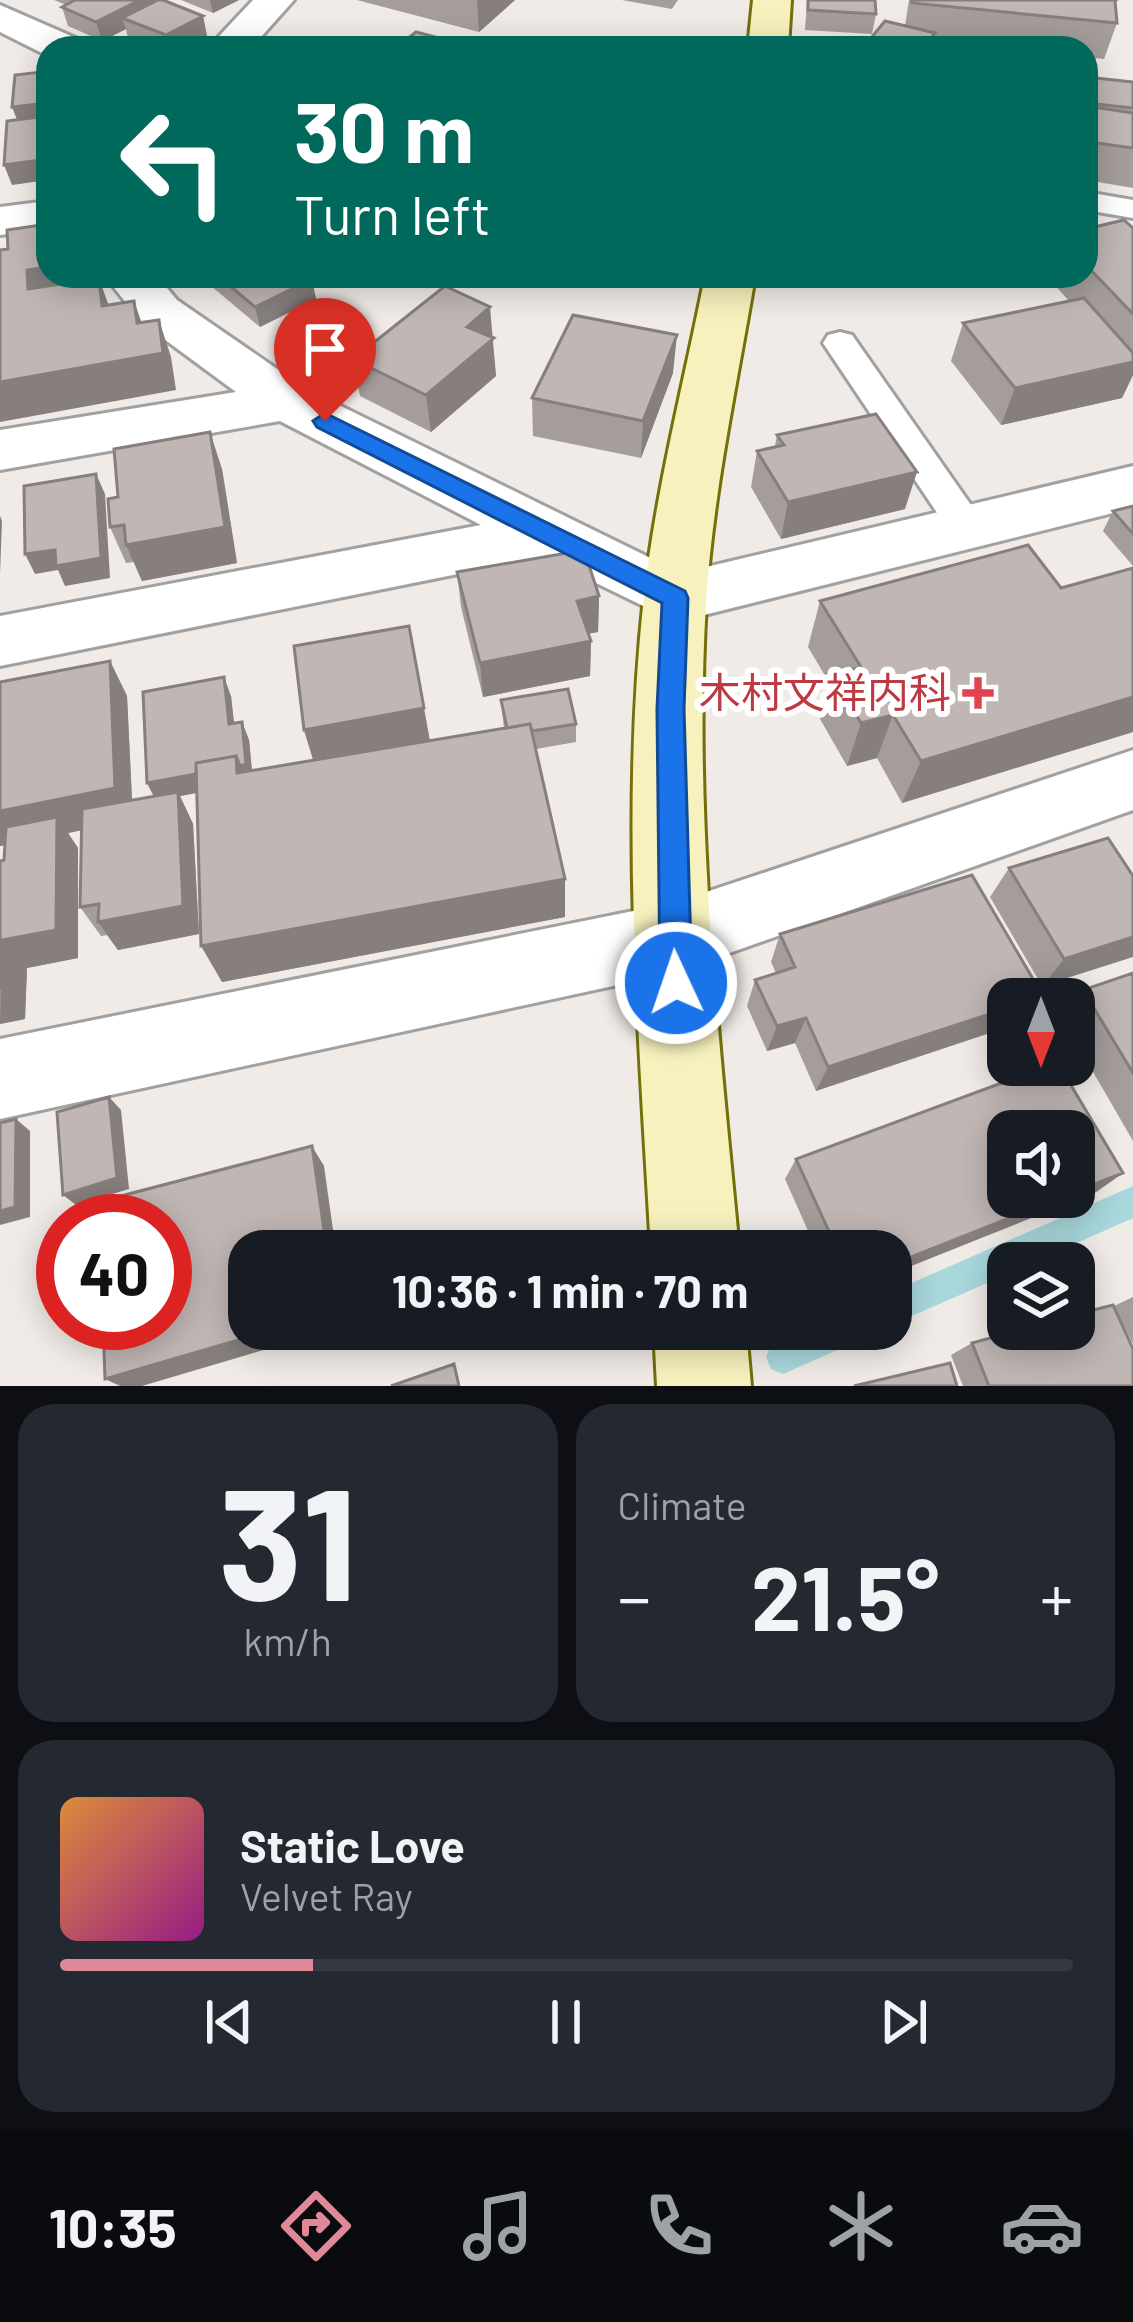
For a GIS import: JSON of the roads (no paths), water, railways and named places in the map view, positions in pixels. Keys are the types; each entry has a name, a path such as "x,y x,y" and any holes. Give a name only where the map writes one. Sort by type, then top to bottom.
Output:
{"street":[{"path":"240,36 274,0"},
{"path":"768,36 772,0"},
{"path":"0,17 39,36"},
{"path":"0,221 36,216"},
{"path":"140,288 159,311 287,402 676,598 1133,487"},
{"path":"693,1230 673,938 670,709 676,598 728,288"},
{"path":"0,450 287,402"},
{"path":"0,641 550,534"},
{"path":"0,1079 673,938 1133,780"},
{"path":"701,1350 704,1386"}],"lane":[{"path":"1098,203 1133,209"},
{"path":"840,343 967,528"}],"waterway":[{"path":"912,1300 1133,1202"},
{"path":"783,1357 799,1350"}],"place":[{"name":"木村文祥内科","path":"978,693"}]}
